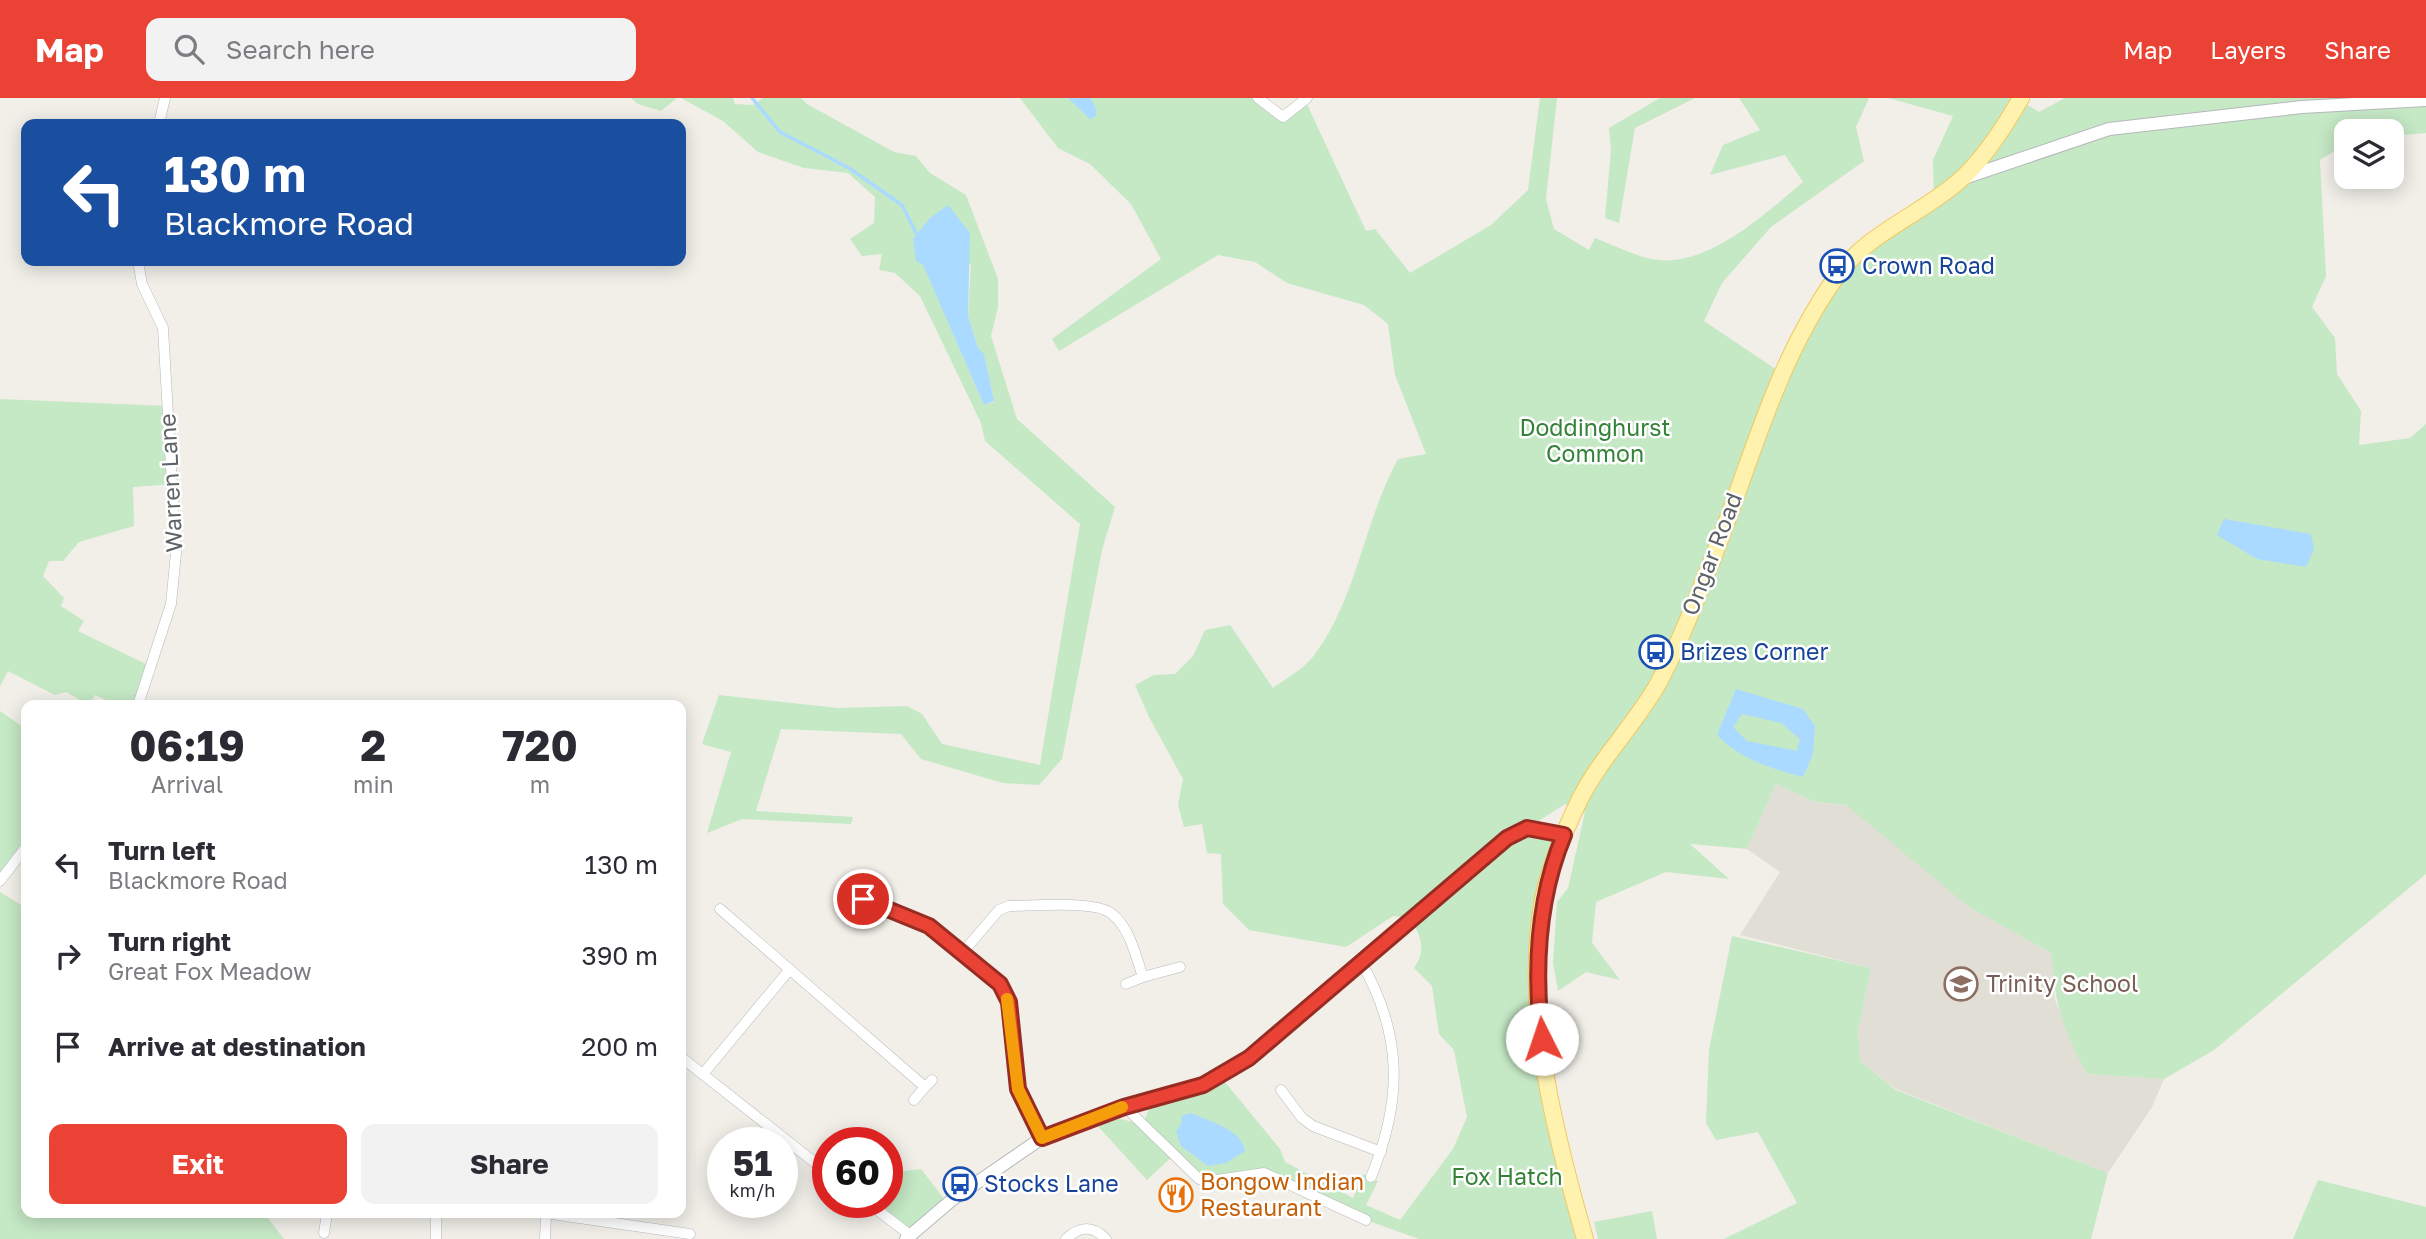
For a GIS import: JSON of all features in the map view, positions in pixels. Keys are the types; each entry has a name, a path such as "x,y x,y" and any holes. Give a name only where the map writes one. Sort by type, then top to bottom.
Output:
{"main road":[{"name":"Ongar Road","path":"1585,1239 1551,1098 1540,1023 1539,944 1542,905 1564,835 1592,778 1658,684 1707,573 1780,372 1837,275 1872,241 1961,180 2021,98"}],"street":[{"path":"160,119 165,98"},
{"path":"1258,98 1283,117 1307,98"},
{"path":"1961,180 2109,129 2302,107 2426,100"},
{"path":"1987,146 1999,166"},
{"name":"Warren Lane","path":"139,266 142,284 163,328 176,553 171,604 140,700"},
{"path":"886,1218 909,1237 953,1199 1042,1138 1124,1107 1203,1085 1222,1076 1249,1058 1360,960 1507,838 1527,828 1564,835"},
{"path":"0,881 21,854"},
{"path":"863,899 929,926 1000,984 1009,1002 1018,1089 1042,1138"},
{"path":"963,952 999,910 1009,906 1087,906 1111,911 1122,924 1143,977"},
{"path":"720,909 928,1084 914,1100"},
{"path":"1360,960 1386,1014 1393,1046 1392,1117 1371,1177"},
{"path":"1126,984 1180,967"},
{"path":"703,1074 790,969"},
{"path":"686,1060 812,1160"},
{"path":"1281,1090 1302,1118 1312,1126 1381,1152"},
{"path":"1124,1107 1199,1179 1210,1181 1264,1173 1366,1220"},
{"path":"324,1233 326,1218"},
{"path":"436,1218 436,1239"},
{"path":"545,1239 546,1218"},
{"path":"571,1218 650,1234 690,1234"},
{"path":"1066,1239 1076,1230 1088,1228 1106,1239"}],"shaded area":[{"name":"Trinity School","path":"1776,784 1815,802 1853,806 1969,907 2051,953 2055,1000 2087,1074 2164,1079 2152,1107 2108,1173 1896,1089 1860,1061 1858,1030 1871,968 1740,935 1780,872 1747,849"}],"green space":[{"path":"631,98 677,98 661,111 638,104"},
{"path":"681,98 733,98 735,104 753,105 763,98 801,98 807,104 894,152 916,156 930,173 966,195 998,279 998,307 991,336 1017,419 1115,507 1102,550 1062,759 1039,785 1003,783 921,759 901,734 781,729 756,811 853,817 851,824 742,819 707,833 731,752 702,744 719,695 838,708 907,706 922,714 942,744 1040,765 1080,524 985,441 981,423 920,296 895,273 879,270 882,254 862,256 850,239 874,223 875,197 848,173 804,168 758,152 723,121","holes":["923,264 971,264 968,316 978,348 984,355 994,402 984,405"]},
{"path":"1020,98 1258,98 1283,117 1305,100 1366,231 1375,229 1410,273 1491,225 1528,190 1540,98 1557,98 1546,199 1554,229 1589,250 1595,238 1651,259 1672,260 1693,256 1733,237 1803,182 1785,155 1710,175 1723,145 1760,130 1739,98 1869,98 1856,127 1864,161 1771,227 1722,283 1704,321 1789,378 1801,336 1837,275 1934,200 1933,160 1953,116 1888,98 2016,98 2039,112 2065,98 2426,98 2426,133 2404,135 2404,119 2334,119 2334,151 2320,160 2326,276 2312,307 2335,338 2337,374 2361,411 2359,445 2410,438 2426,424 2426,874 2214,1050 2164,1079 2087,1074 2071,1043 2061,1015 2051,953 1969,907 1846,805 1815,802 1776,784 1747,849 1690,844 1729,879 1666,872 1596,902 1592,943 1620,980 1586,972 1558,991 1553,963 1557,902 1568,888 1585,812 1565,804 1528,828 1564,835 1551,871 1540,1023 1585,1239 1419,1239 1366,1220 1271,1178 1210,1181 1175,1154 1147,1180 1095,1123 1120,1119 1143,1124 1151,1104 1205,1090 1224,1081 1280,1149 1285,1162 1353,1198 1363,1174 1378,1181 1366,1205 1400,1220 1453,1149 1467,1117 1454,1050 1439,1034 1432,986 1414,968 1420,955 1421,943 1410,918 1393,916 1346,947 1249,930 1223,904 1221,854 1207,853 1202,824 1184,827 1178,805 1183,779 1135,685 1154,675 1175,674 1193,656 1205,630 1230,625 1273,688 1303,666 1327,636 1339,612 1376,508 1398,459 1426,454 1395,375 1388,324 1364,305 1287,283 1255,262 1218,255 1059,351 1052,339 1161,259 1131,204 1090,164 1058,148"},
{"path":"1660,98 1695,98 1635,128 1619,223 1605,218 1611,150 1609,128"},
{"path":"0,399 167,406 173,484 133,487 134,526 79,542 63,561 49,561 43,576 64,598 61,606 84,621 78,631 152,667 140,700 106,700 95,695 92,700 80,700 66,692 55,695 8,671 0,686"},
{"path":"0,711 21,726 21,854 0,881"},
{"path":"0,892 21,905 21,1218 268,1218 284,1239 0,1239"},
{"path":"1732,936 1871,968 1858,1030 1860,1061 1896,1090 2108,1173 2091,1239 1724,1239 1797,1203 1758,1132 1716,1140 1706,1123 1709,1050"},
{"path":"921,1169 948,1204 910,1235 888,1218 903,1218 904,1171"},
{"path":"2318,1180 2426,1207 2426,1239 2293,1239"},
{"path":"1652,1211 1657,1239 1598,1239 1594,1222"}],"water":[{"path":"1068,98 1090,98 1096,109 1096,116 1090,119"},
{"path":"948,205 970,233 968,316 978,348 984,354 994,401 984,405 923,265 916,261 913,239 930,218"},
{"path":"2224,519 2311,534 2314,549 2306,567 2257,559 2217,535"},
{"path":"1736,689 1803,709 1815,726 1813,754 1803,777 1746,757 1717,735","holes":["1742,714 1781,723 1800,739 1797,751 1747,741 1733,727"]},
{"path":"1190,1113 1231,1132 1238,1137 1245,1151 1226,1163 1208,1166 1181,1146 1176,1132 1182,1122 1181,1116"}],"waterway":[{"path":"752,98 780,132 849,168 902,205 917,235"}],"slow traffic":[{"path":"1007,999 1018,1089 1042,1138 1122,1107"}],"place":[{"name":"Crown Road","path":"1837,266"},
{"name":"Brizes Corner","path":"1656,652"},
{"name":"Trinity School","path":"1961,984"},
{"name":"Stocks Lane","path":"960,1184"},
{"name":"Bongow Indian Restaurant","path":"1176,1195"}],"route":[{"path":"863,899 929,926 1000,984 1009,1002 1018,1089 1042,1138 1073,1124 1203,1085 1222,1076 1249,1058 1360,960 1507,838 1527,828 1564,835 1542,905 1538,983 1542,1039"}],"park label":[{"name":"Doddinghurst Common","path":"1595,441"},
{"name":"Fox Hatch","path":"1507,1177"}]}
